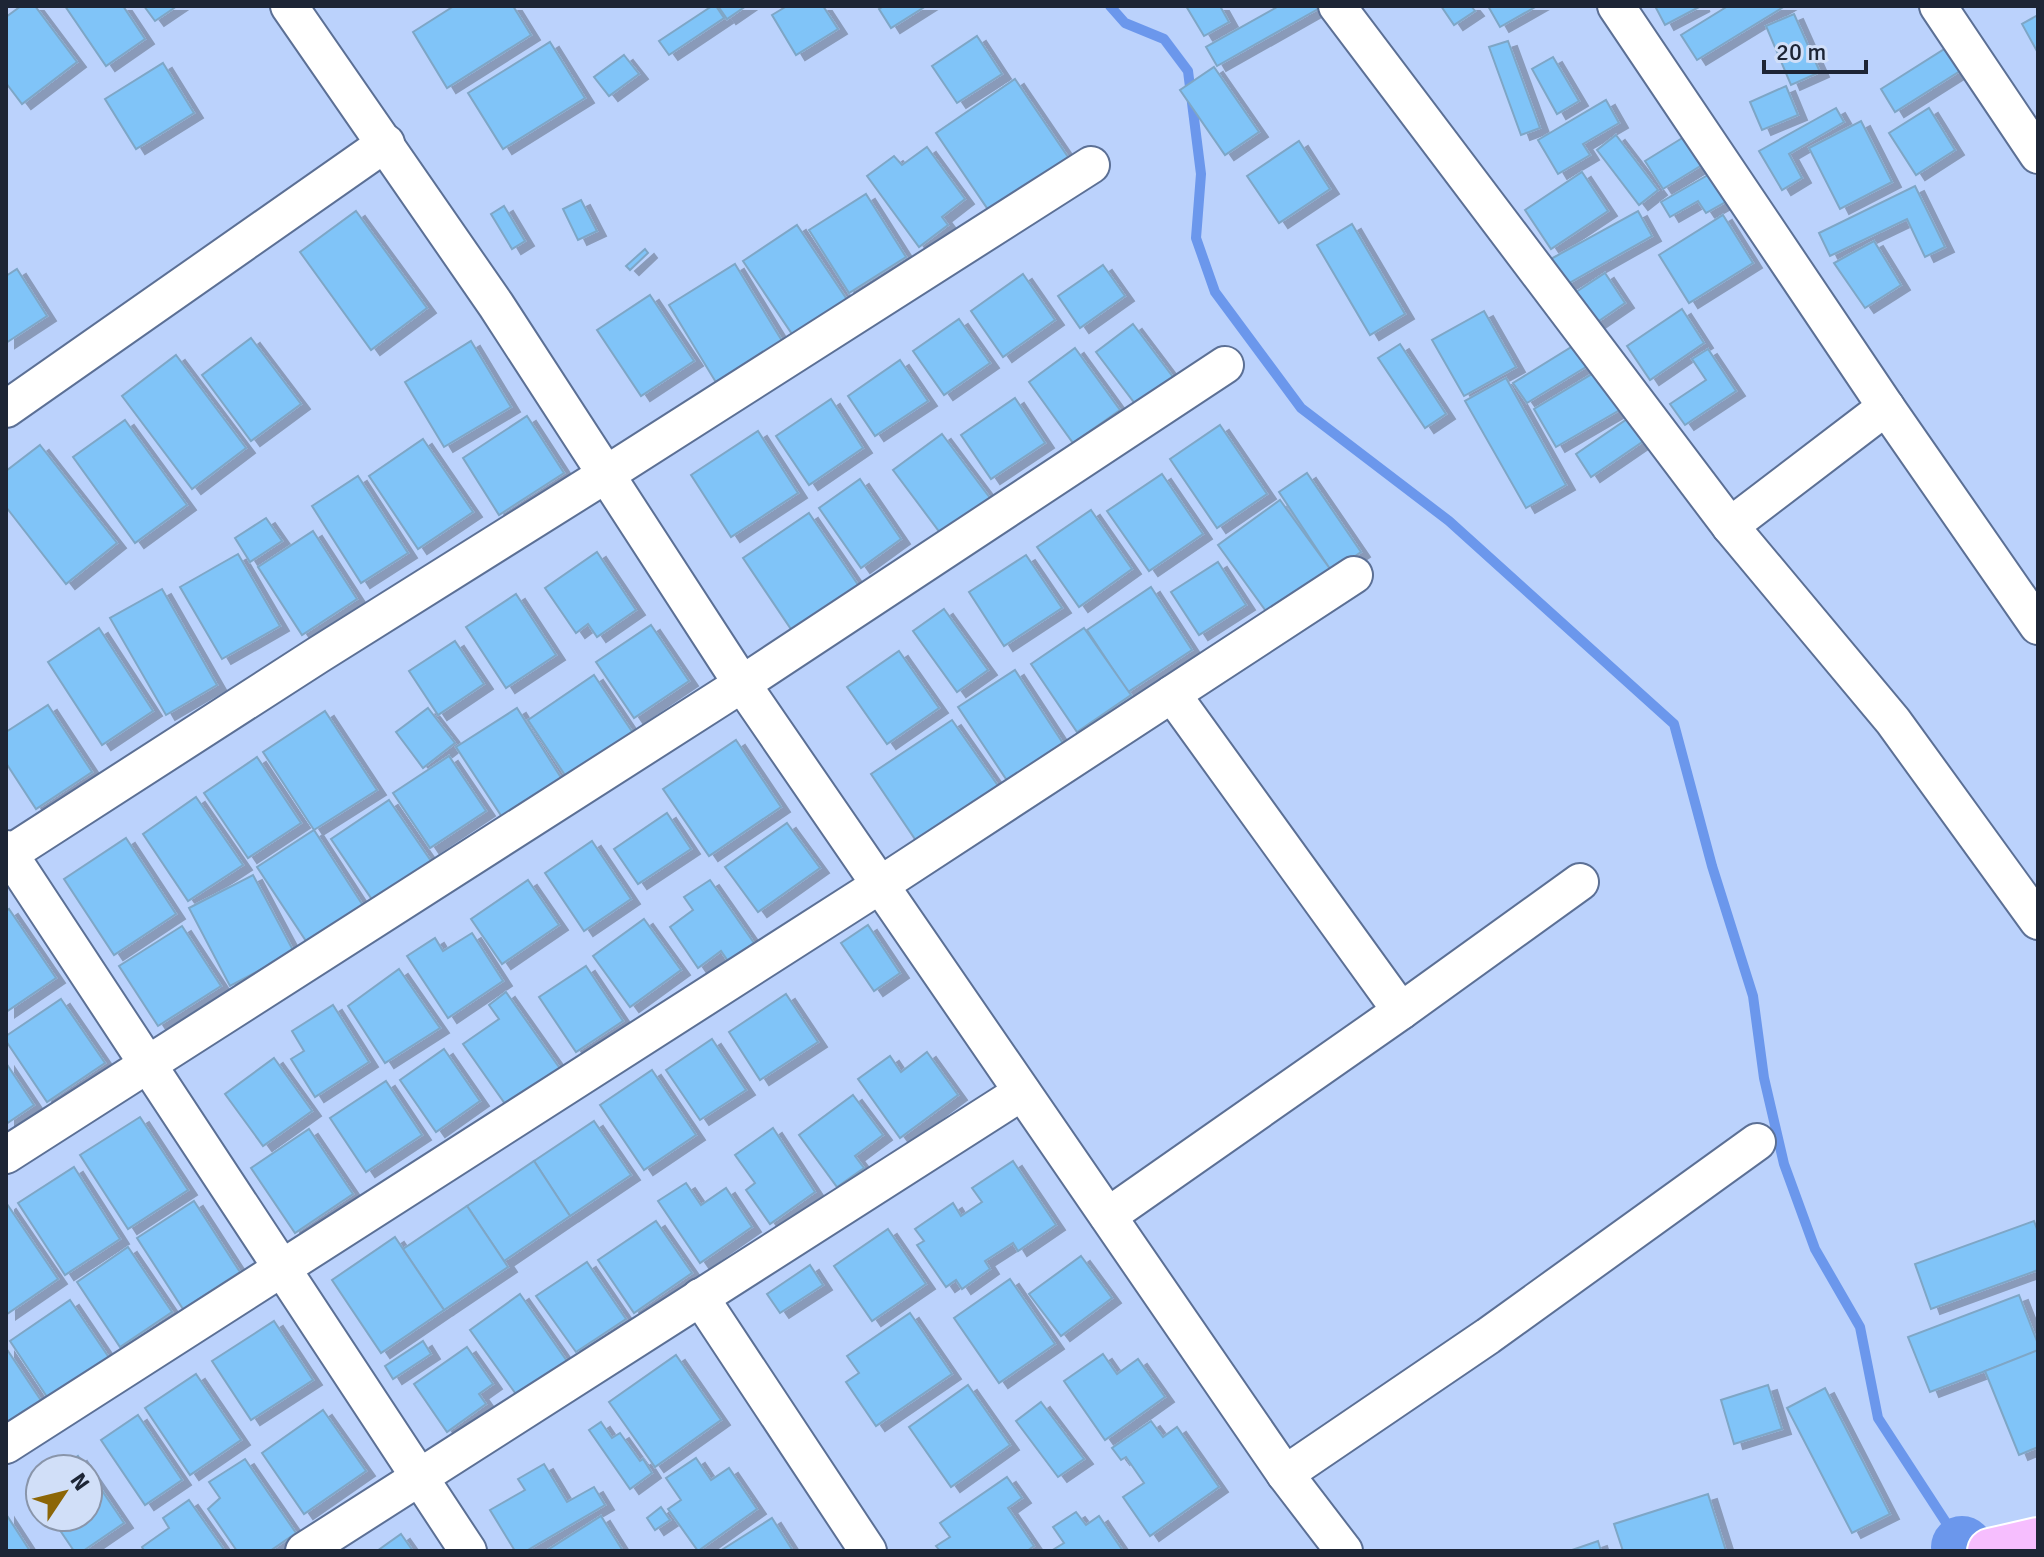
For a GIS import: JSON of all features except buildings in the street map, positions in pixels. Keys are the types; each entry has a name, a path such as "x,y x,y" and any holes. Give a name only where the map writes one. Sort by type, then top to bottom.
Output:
{"main road":[{"path":"1990,1551 2038,1541"},
{"path":"2021,1551 2038,1541"}],"street":[{"path":"289,6 496,305 742,684 1285,1474 1344,1551"},
{"path":"1337,6 1730,526 1893,721 2038,921"},
{"path":"1616,6 1886,407 2038,626"},
{"path":"1938,6 2038,155"},
{"path":"6,409 386,143"},
{"path":"468,1551 150,1064 7,853 1091,165"},
{"path":"6,1155 742,684 1225,365"},
{"path":"1730,526 1886,407"},
{"path":"6,1445 880,885 1354,575"},
{"path":"1172,694 1401,1011"},
{"path":"1108,1216 1580,882"},
{"path":"304,1551 1022,1092"},
{"path":"1285,1474 1488,1336 1757,1142"},
{"path":"700,1297 868,1551"}],"waterway":[{"path":"1110,6 1125,23 1164,39 1188,71 1201,174 1196,238 1215,292 1301,408 1449,521 1674,724 1712,866 1753,996 1764,1078 1784,1164 1815,1249 1860,1327 1878,1418 1962,1547"},
{"path":"1962,1547 1966,1551"}]}
